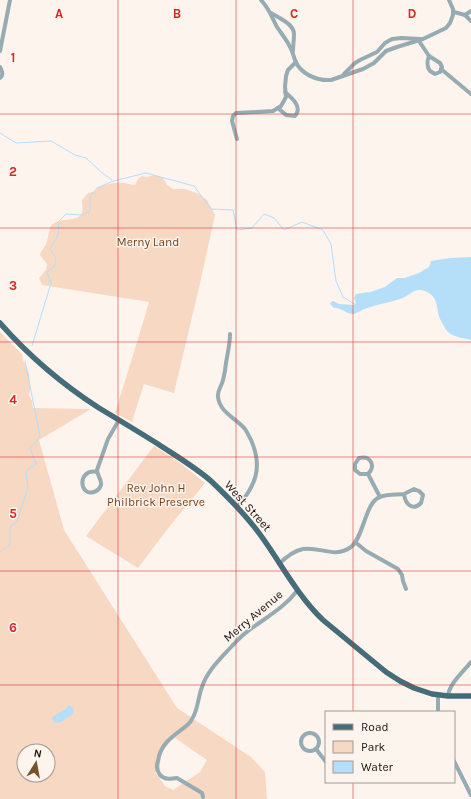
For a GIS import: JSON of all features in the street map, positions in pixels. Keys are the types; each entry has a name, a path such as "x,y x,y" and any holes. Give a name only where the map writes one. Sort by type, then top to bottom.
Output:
{"main road":[{"name":"West Street","path":"0,323 22,347 70,389 173,453 209,480 237,507 263,539 297,591 309,606 323,620 393,677 408,686 423,692 448,696 471,696"}],"street":[{"path":"0,51 10,0"},
{"path":"261,0 271,13 289,44 296,62 303,71 315,78 326,80 331,80 362,70 370,66 386,51 418,41 446,28 453,18 454,12 449,0"},
{"path":"465,15 471,11"},
{"path":"454,12 465,15 471,21"},
{"path":"271,13 293,29 293,52"},
{"path":"342,76 355,63 377,52 385,43 392,39 423,39"},
{"path":"418,41 429,56 442,65 440,72 435,74 430,71 428,66 429,56"},
{"path":"237,139 232,121 233,116 236,113 273,111 281,106 286,98 286,76 288,70 296,62"},
{"path":"0,67 2,73 2,77 0,78"},
{"path":"441,69 471,94"},
{"path":"278,108 286,116 295,116 298,113 296,103 286,92"},
{"path":"230,334 224,378 218,397 219,402 227,413 246,430 254,448 257,461 253,485 237,507"},
{"path":"96,472 93,471 86,474 82,479 83,488 88,492 96,491 100,486 101,483 96,472 108,439 119,420"},
{"path":"359,458 368,458 372,462 372,468 368,474 360,474 355,470 355,464 359,458"},
{"path":"368,474 380,497"},
{"path":"279,564 292,553 301,549 309,548 328,552 338,552 351,547 355,542 375,499 388,495 404,494 414,489 419,491 423,496 420,505 410,505 405,500 404,494"},
{"path":"355,542 366,551 398,569 406,589"},
{"name":"Merry Avenue","path":"204,797 202,793 177,778 171,779 162,776 157,765 160,753 165,744 192,720 203,684 219,660 247,631 291,599 297,591"},
{"path":"448,696 448,692 452,684 471,662"},
{"path":"438,695 438,711"},
{"path":"309,733 317,736 319,739 319,744 316,749 310,752 302,747 301,741 303,736 309,733"},
{"path":"316,749 325,761"},
{"path":"456,768 471,795"}],"green space":[{"name":"Merny Land","path":"155,175 163,178 167,185 173,189 185,189 199,194 207,200 215,215 174,393 144,384 132,422 115,413 149,302 42,285 39,278 46,270 47,264 40,255 47,241 51,226 56,222 74,219 80,216 82,213 82,200 88,193 96,191 98,187 104,185 125,183 135,185 138,179 142,176 146,177"},
{"path":"0,332 22,354 29,373 29,395 33,408 91,409 39,440 64,530 177,708 251,757 265,772 267,799 0,799","holes":["175,738 207,760 200,772 173,790 165,786 155,772 160,771 161,756 167,744"]},
{"name":"Rev John H Philbrick Preserve","path":"154,446 180,463 205,483 138,568 86,536"}],"water":[{"path":"471,257 471,340 450,334 448,332 440,319 434,297 423,290 416,291 404,298 371,307 354,314 334,308 330,304 333,301 339,304 354,305 356,303 354,298 356,294 370,292 385,287 397,278 405,278 419,273 429,267 431,261"},
{"path":"68,705 73,708 74,711 71,716 60,722 54,722 52,718 65,709"}],"waterway":[{"path":"0,133 16,143 51,141 75,155 86,158 112,180"},
{"path":"32,346 51,283 47,272 54,267 56,258 50,249 58,235 59,221 66,214 83,215 90,211 90,197 97,188 113,181 146,173 194,186 211,209 233,210 237,230 252,228 264,214 274,218 284,230 302,222 323,230 331,244 336,281 343,297 356,305"},
{"path":"0,552 10,545 10,527 17,521 28,487 26,471 36,464 30,448 40,436 25,361"}]}
